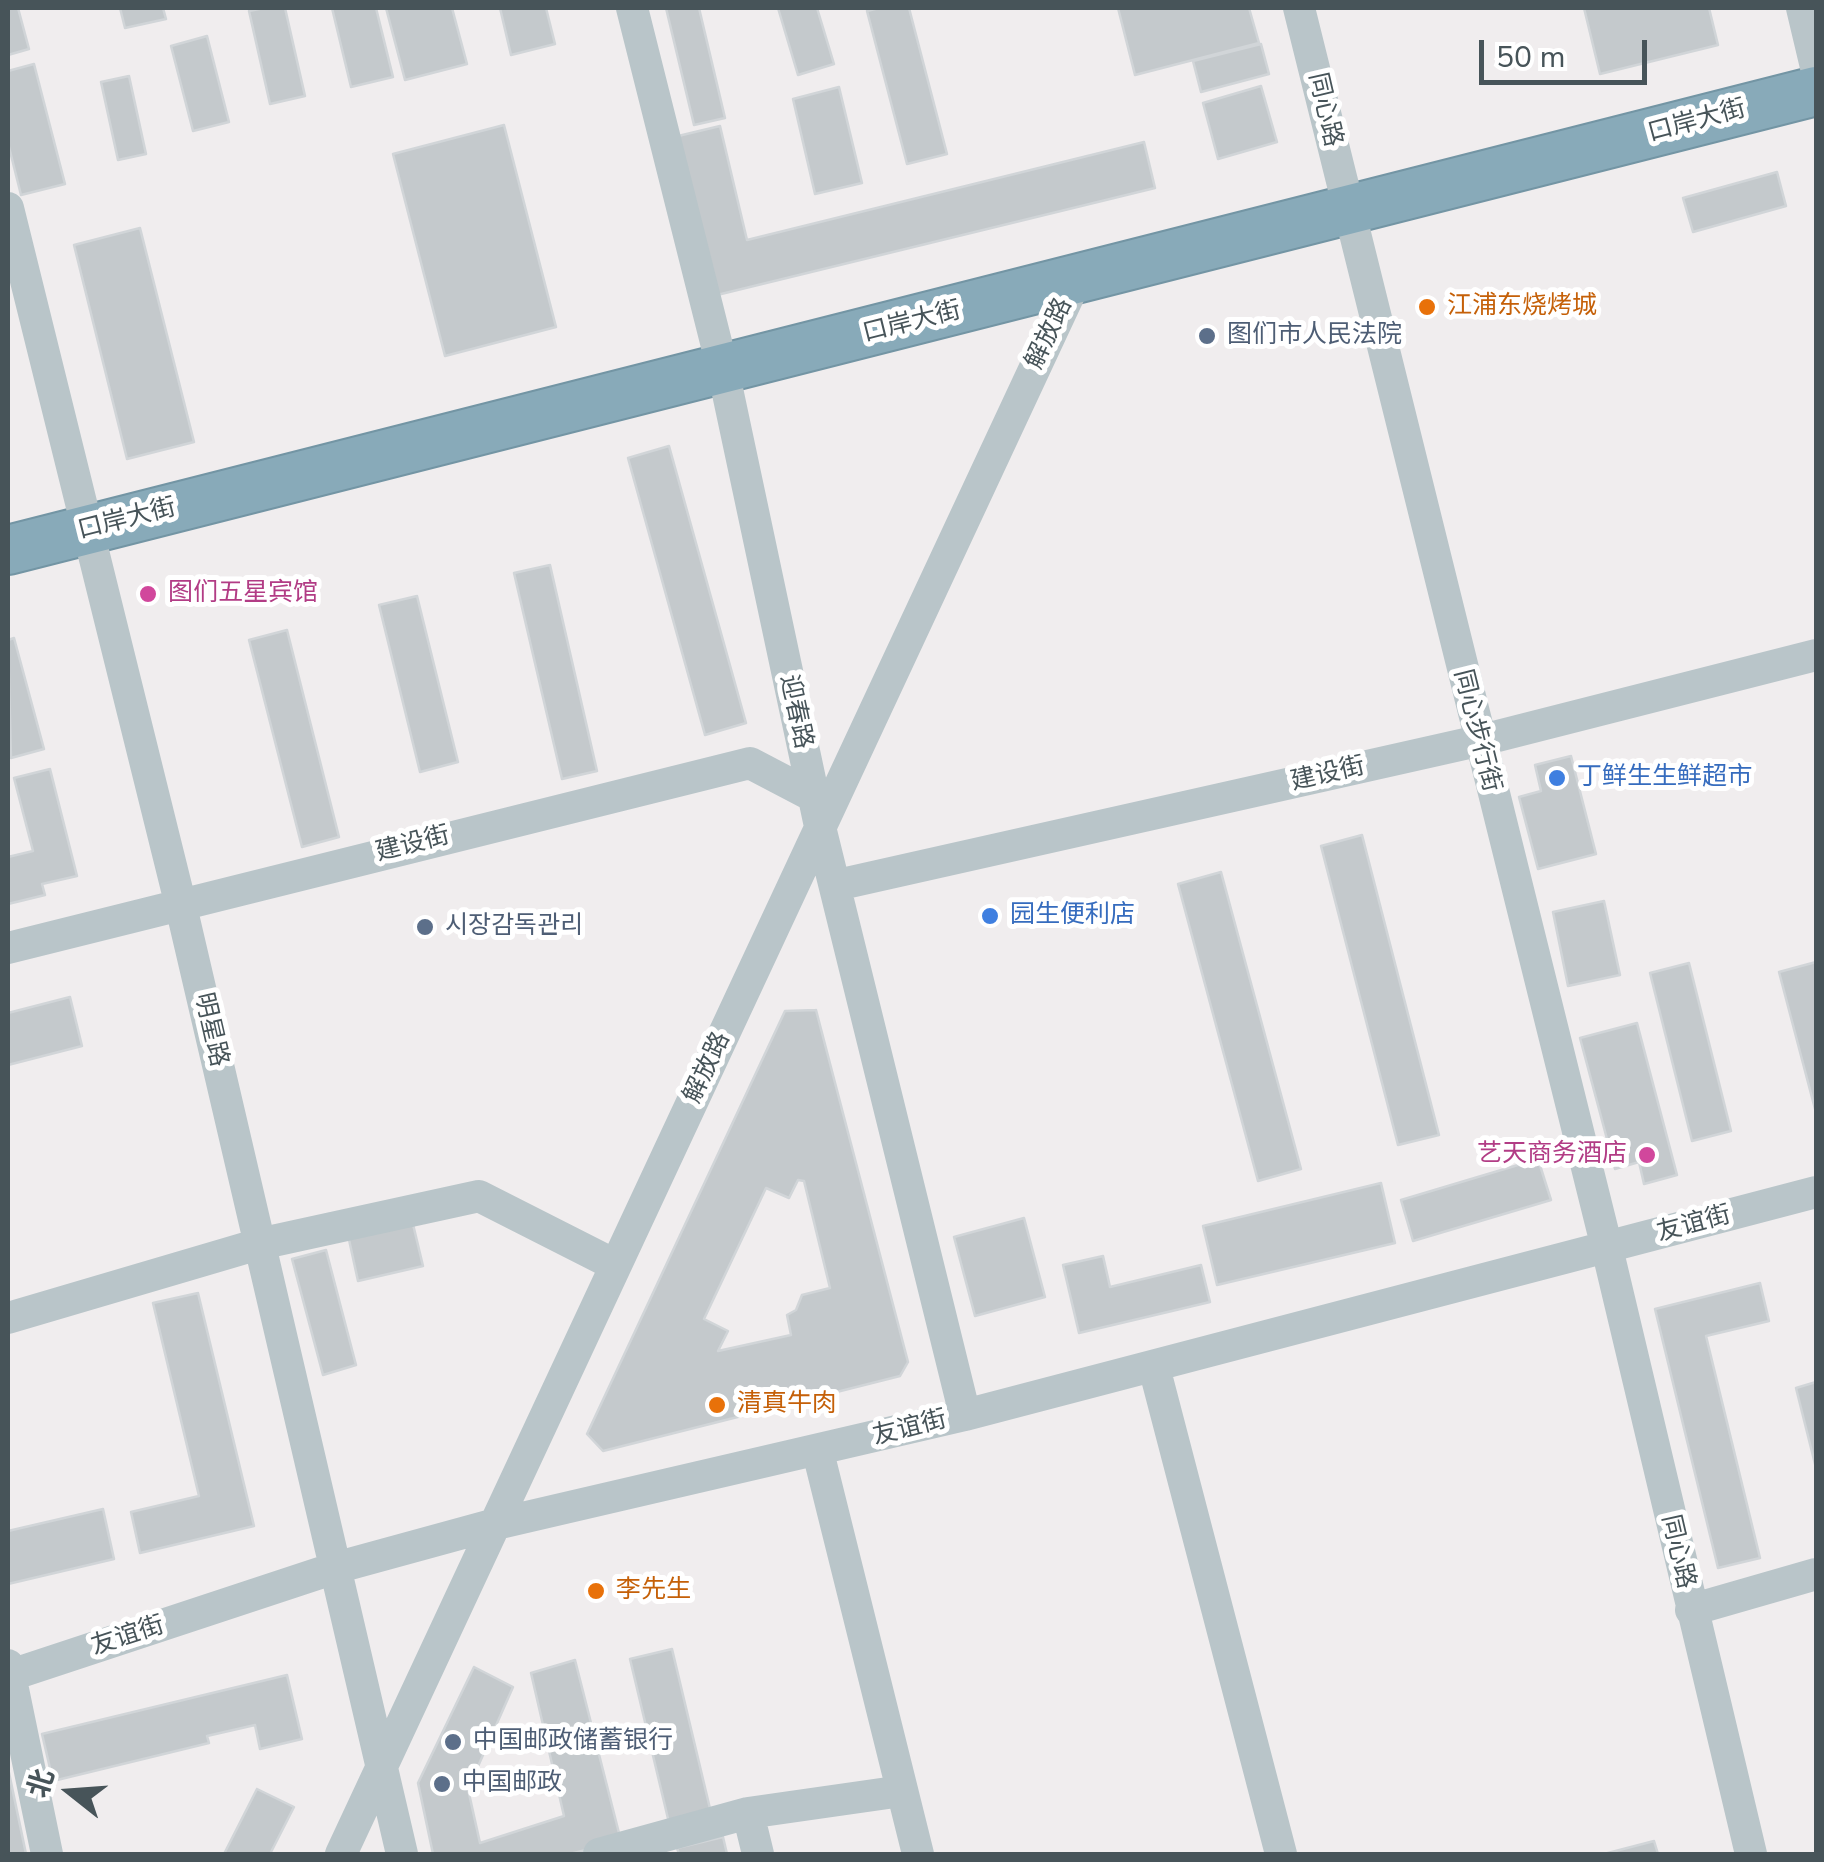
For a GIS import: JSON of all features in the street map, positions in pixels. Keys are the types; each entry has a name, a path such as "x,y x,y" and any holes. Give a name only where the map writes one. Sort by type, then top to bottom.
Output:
{"highway":[{"name":"口岸大街","path":"8,550 1348,213 1816,91"}],"street":[{"name":"迎春路","path":"632,8 723,370 821,832 964,1415"},
{"name":"同心路","path":"1299,8 1348,213"},
{"path":"1802,8 1816,67"},
{"name":"明星路","path":"8,208 180,902 402,1854"},
{"name":"同心步行街","path":"1348,213 1607,1248"},
{"name":"解放路","path":"341,1854 821,832 1074,282"},
{"name":"建设街","path":"837,885 1478,741 1816,655"},
{"name":"建设街","path":"8,948 180,902 750,763 813,796"},
{"name":"友谊街","path":"8,1673 335,1568 492,1526 818,1452 1816,1192"},
{"path":"8,1318 259,1244 479,1196 615,1264"},
{"name":"同心路","path":"1607,1248 1750,1854"},
{"path":"1154,1366 1281,1854"},
{"path":"818,1452 918,1854"},
{"path":"1690,1610 1816,1574"},
{"path":"8,1673 47,1854"},
{"path":"599,1854 748,1813 902,1791"},
{"path":"748,1813 758,1854"}],"building":[{"path":"8,8 18,8 29,49 8,55"},
{"path":"120,8 163,8 166,19 125,28"},
{"path":"285,8 305,96 270,104 249,11"},
{"path":"332,8 376,8 393,77 351,87"},
{"path":"386,8 452,8 467,64 405,80"},
{"path":"500,8 546,8 555,44 511,55"},
{"path":"666,8 699,8 725,118 694,125"},
{"path":"778,8 817,8 834,64 798,75"},
{"path":"909,8 947,154 907,164 867,11"},
{"path":"1118,8 1249,8 1259,43 1135,75"},
{"path":"1584,8 1709,8 1718,45 1600,74"},
{"path":"207,36 229,122 193,131 171,46"},
{"path":"1261,44 1269,74 1201,92 1193,61"},
{"path":"34,64 65,184 21,195 8,143 8,71"},
{"path":"129,76 146,154 118,160 101,82"},
{"path":"1261,86 1277,142 1218,159 1203,103"},
{"path":"839,87 862,183 815,194 793,99"},
{"path":"504,125 556,327 445,356 393,154"},
{"path":"720,126 747,240 1144,142 1155,188 713,296 674,137"},
{"path":"1777,172 1786,206 1693,232 1683,198"},
{"path":"140,228 194,442 127,459 74,245"},
{"path":"669,446 746,723 705,735 628,458"},
{"path":"550,565 597,771 562,779 514,573"},
{"path":"417,596 458,762 420,772 379,605"},
{"path":"287,630 339,837 302,847 249,640"},
{"path":"14,638 44,749 11,758 8,640"},
{"path":"1571,756 1596,854 1538,869 1519,797 1541,791 1535,765"},
{"path":"50,769 77,876 42,884 45,895 8,904 8,857 33,851 14,778"},
{"path":"1362,835 1439,1135 1398,1145 1321,846"},
{"path":"1221,872 1301,1169 1258,1181 1178,884"},
{"path":"1604,901 1620,975 1568,986 1553,912"},
{"path":"1816,962 1816,1108 1815,1109 1779,972"},
{"path":"1689,963 1731,1131 1692,1141 1650,973"},
{"path":"70,997 82,1046 8,1065 8,1013"},
{"path":"816,1010 908,1362 900,1376 603,1451 587,1434 785,1011","holes":["798,1180 804,1181 830,1288 802,1295 796,1310 787,1315 791,1335 718,1351 728,1331 704,1319 766,1188 789,1198"]},
{"path":"1637,1023 1677,1175 1644,1184 1639,1162 1615,1169 1580,1038"},
{"path":"1538,1159 1551,1200 1413,1241 1401,1200"},
{"path":"1381,1183 1395,1243 1217,1285 1203,1226"},
{"path":"1024,1218 1045,1297 975,1316 954,1237"},
{"path":"412,1220 423,1266 358,1281 348,1235"},
{"path":"326,1250 356,1365 323,1375 292,1259"},
{"path":"1103,1256 1110,1287 1201,1265 1210,1302 1079,1333 1063,1265"},
{"path":"1760,1283 1769,1321 1706,1336 1760,1558 1718,1568 1655,1309"},
{"path":"198,1293 254,1526 140,1553 131,1512 199,1496 153,1303"},
{"path":"1816,1382 1816,1468 1796,1388"},
{"path":"103,1509 114,1559 8,1584 8,1531"},
{"path":"672,1649 712,1817 670,1827 630,1659"},
{"path":"575,1660 621,1841 570,1854 433,1854 418,1783 474,1667 513,1687 468,1789 480,1843 564,1816 531,1673"},
{"path":"287,1675 302,1739 260,1749 255,1725 207,1736 209,1743 53,1781 42,1734"},
{"path":"8,1768 26,1854 8,1854"},
{"path":"257,1789 294,1807 270,1854 224,1854"},
{"path":"723,1837 727,1854 679,1854 677,1848"},
{"path":"1654,1841 1658,1854 1604,1854"}],"place":[{"name":"江浦东烧烤城","path":"1427,307"},
{"name":"图们市人民法院","path":"1207,336"},
{"name":"图们五星宾馆","path":"148,594"},
{"name":"丁鲜生生鲜超市","path":"1557,778"},
{"name":"园生便利店","path":"990,916"},
{"name":"시장감독관리","path":"425,927"},
{"name":"艺天商务酒店","path":"1647,1155"},
{"name":"清真牛肉","path":"717,1405"},
{"name":"李先生","path":"596,1591"},
{"name":"中国邮政储蓄银行","path":"453,1742"},
{"name":"中国邮政","path":"442,1784"}]}
